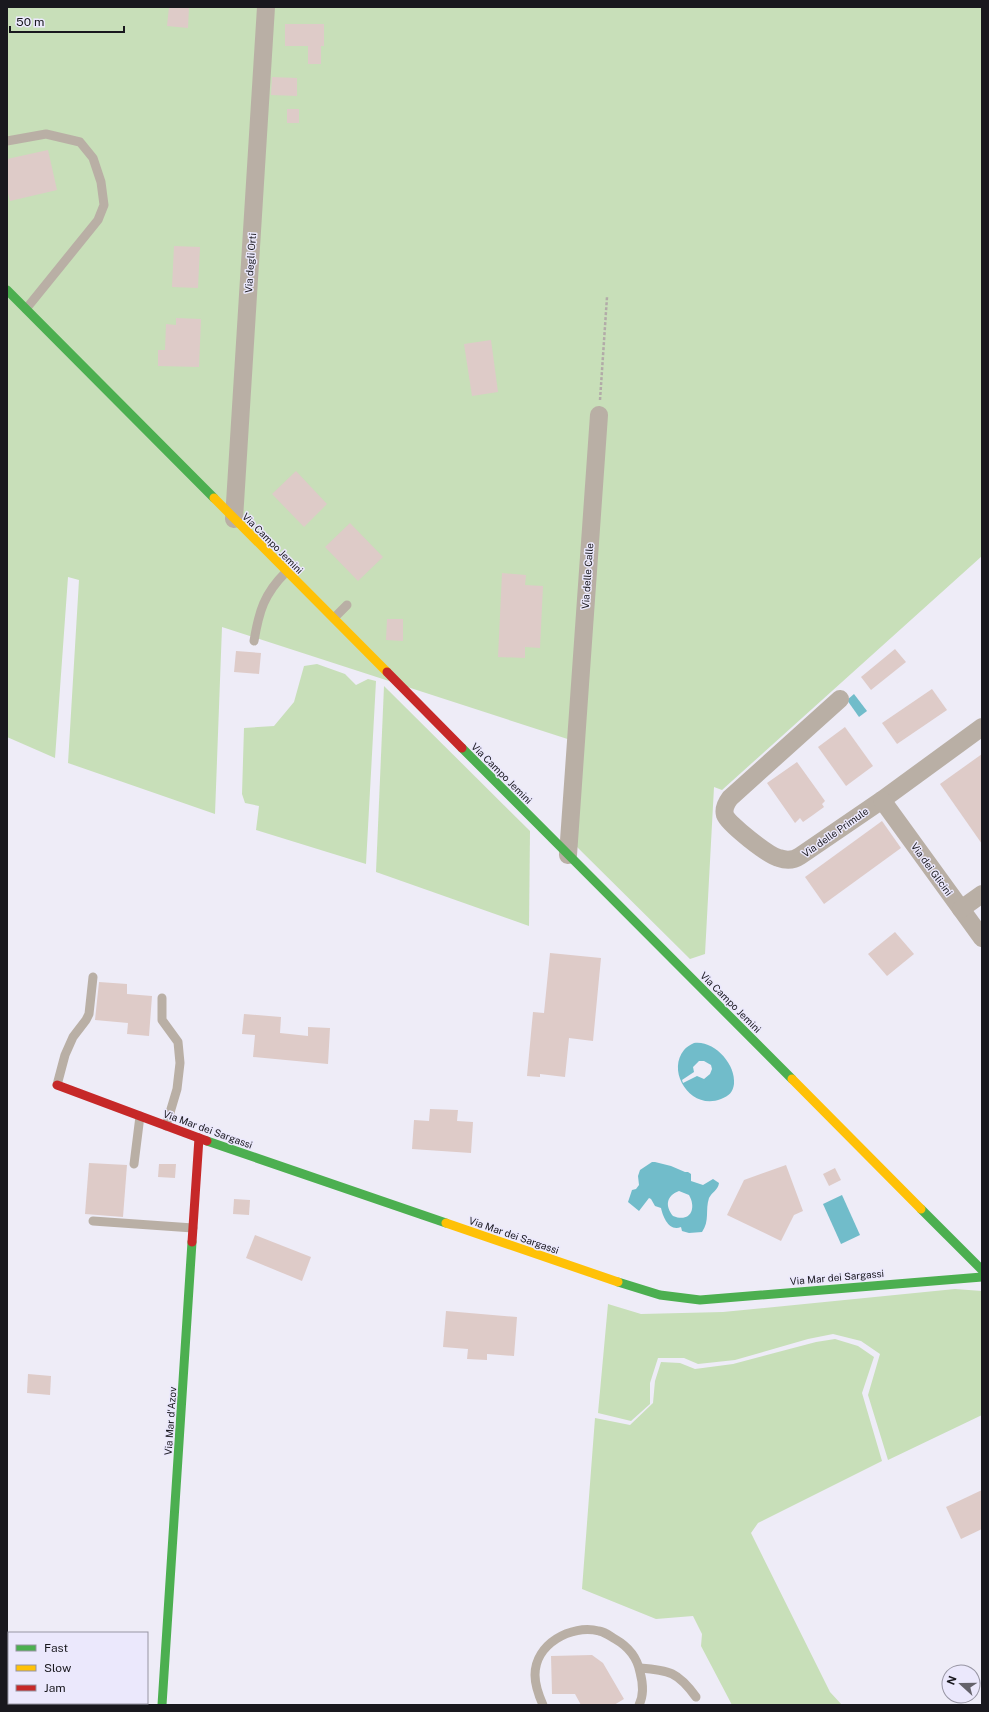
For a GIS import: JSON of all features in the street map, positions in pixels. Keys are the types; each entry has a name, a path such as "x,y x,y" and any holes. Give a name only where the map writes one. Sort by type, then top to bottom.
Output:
{"street":[{"name":"Via degli Orti","path":"234,519 266,7"},
{"name":"Via Campo Jemini","path":"7,290 982,1270"},
{"name":"Via delle Calle","path":"568,854 599,414"},
{"name":"Via delle Primule","path":"840,699 730,798 726,805 725,814 730,822 767,852 780,859 789,860 800,856 882,800 982,727"},
{"name":"Via dei Glicini","path":"882,800 982,938"},
{"path":"961,909 982,894"},
{"name":"Via Mar dei Sargassi","path":"57,1085 199,1138 646,1292 668,1297 700,1300 982,1277"},
{"name":"Via Mar d'Azov","path":"162,1705 199,1138"}],"lane":[{"path":"7,140 46,134 80,142 93,158 101,182 104,205 98,220 26,309"},
{"path":"254,641 258,618 264,600 286,572"},
{"path":"334,619 347,605"},
{"path":"57,1085 73,1037 89,1014 93,977"},
{"path":"162,998 162,1020 178,1042 180,1062 177,1088 166,1126"},
{"path":"134,1164 140,1116"},
{"path":"92,1221 193,1228"},
{"path":"543,1705 538,1694 534,1675 538,1658 550,1643 565,1634 583,1629 600,1631 628,1647 640,1668 642,1682 641,1700 639,1705"},
{"path":"640,1668 664,1670 678,1677 686,1683 696,1697"}],"path":[{"path":"599,414 607,297"}],"green space":[{"path":"7,7 982,7 982,556 722,790 714,787 705,954 690,959 576,846 583,744 222,627 215,814 68,763 79,580 68,577 55,758 7,737"},
{"path":"317,664 345,674 356,685 368,679 376,681 366,864 256,830 259,806 245,803 242,794 244,728 274,726 294,702 304,666"},
{"path":"384,686 530,831 529,926 376,872"},
{"path":"955,1289 982,1291 982,1415 888,1460 868,1395 880,1354 861,1341 833,1334 808,1339 735,1360 698,1364 684,1358 658,1358 650,1383 650,1404 631,1421 598,1413 608,1304 641,1314 723,1312"},
{"path":"835,1339 858,1346 874,1357 862,1393 882,1461 758,1523 751,1533 830,1692 842,1705 732,1705 701,1646 702,1634 693,1616 656,1619 582,1589 595,1418 630,1425 653,1403 655,1381 661,1362 680,1363 695,1369 733,1364 816,1342"}],"water":[{"path":"854,694 867,711 859,717 847,700"},
{"path":"694,1043 709,1045 716,1049 727,1061 734,1076 734,1084 732,1091 726,1097 710,1101 700,1100 691,1095 684,1087 678,1069 679,1059 685,1049"},
{"path":"652,1162 655,1162 688,1172 691,1174 691,1181 703,1185 713,1179 719,1183 709,1198 707,1220 702,1232 689,1233 682,1231 681,1227 677,1228 670,1226 663,1215 661,1208 655,1206 649,1198 639,1211 628,1202 632,1190 636,1189 639,1185 638,1176 640,1170","holes":["679,1191 689,1195 692,1210 688,1216 684,1218 673,1216 668,1205 669,1198"]},
{"path":"842,1195 860,1235 841,1244 823,1204"}],"pier":[{"path":"699,1061 704,1061 711,1065 712,1069 710,1074 704,1079 697,1076 683,1083 682,1080 694,1072 693,1067"}],"building":[{"path":"169,7 189,7 188,28 167,26"},
{"path":"285,24 324,24 324,46 321,46 321,64 308,64 308,46 285,46"},
{"path":"272,77 297,78 297,96 271,95"},
{"path":"287,109 299,109 299,123 287,123"},
{"path":"48,150 57,190 10,201 7,189 7,159"},
{"path":"174,246 200,247 198,288 172,287"},
{"path":"176,318 201,319 199,367 158,366 158,350 165,350 166,324 176,325"},
{"path":"491,340 498,392 472,396 464,344"},
{"path":"296,471 327,504 304,527 272,494"},
{"path":"350,523 383,557 358,581 325,547"},
{"path":"502,573 526,575 525,585 543,586 540,648 525,647 525,658 498,657"},
{"path":"387,619 403,619 403,641 386,640"},
{"path":"895,649 906,662 871,690 861,677"},
{"path":"236,651 261,653 259,674 234,672"},
{"path":"932,689 947,710 897,744 882,723"},
{"path":"845,727 873,766 846,786 818,747"},
{"path":"982,754 982,844 940,784"},
{"path":"797,762 825,801 822,804 824,807 803,822 800,818 795,823 767,783"},
{"path":"882,821 901,848 824,904 805,877"},
{"path":"895,932 914,954 887,976 868,954"},
{"path":"550,953 601,958 593,1041 569,1038 565,1077 540,1074 540,1077 527,1076 533,1012 544,1013"},
{"path":"99,982 127,984 127,994 152,996 149,1036 127,1034 128,1023 95,1020"},
{"path":"244,1014 281,1017 280,1033 308,1036 308,1027 330,1028 328,1064 253,1057 255,1035 242,1034"},
{"path":"430,1109 458,1110 457,1121 473,1122 471,1153 412,1149 414,1120 429,1121"},
{"path":"89,1163 127,1165 123,1217 85,1214"},
{"path":"159,1164 176,1164 175,1178 158,1177"},
{"path":"786,1165 803,1211 794,1215 781,1241 727,1215 744,1180"},
{"path":"835,1168 841,1180 829,1186 823,1174"},
{"path":"234,1199 250,1200 249,1215 233,1214"},
{"path":"255,1235 311,1257 302,1281 246,1258"},
{"path":"446,1311 517,1317 514,1356 487,1354 487,1360 467,1359 468,1349 443,1347"},
{"path":"28,1374 51,1376 50,1395 27,1393"},
{"path":"982,1490 982,1529 961,1539 946,1507"},
{"path":"592,1655 603,1663 624,1699 614,1705 581,1705 575,1694 552,1694 551,1656"}],"traffic: fast":[{"path":"7,290 214,498"},
{"path":"462,748 792,1079"},
{"path":"207,1141 446,1223"},
{"path":"921,1209 982,1270"},
{"path":"162,1705 192,1242"},
{"path":"618,1282 660,1295 700,1300 982,1277"}],"traffic: slow":[{"path":"214,498 387,672"},
{"path":"792,1079 921,1209"},
{"path":"446,1223 618,1282"}],"traffic: jam":[{"path":"387,672 462,748"},
{"path":"57,1085 207,1141"},
{"path":"192,1242 199,1138"}]}
